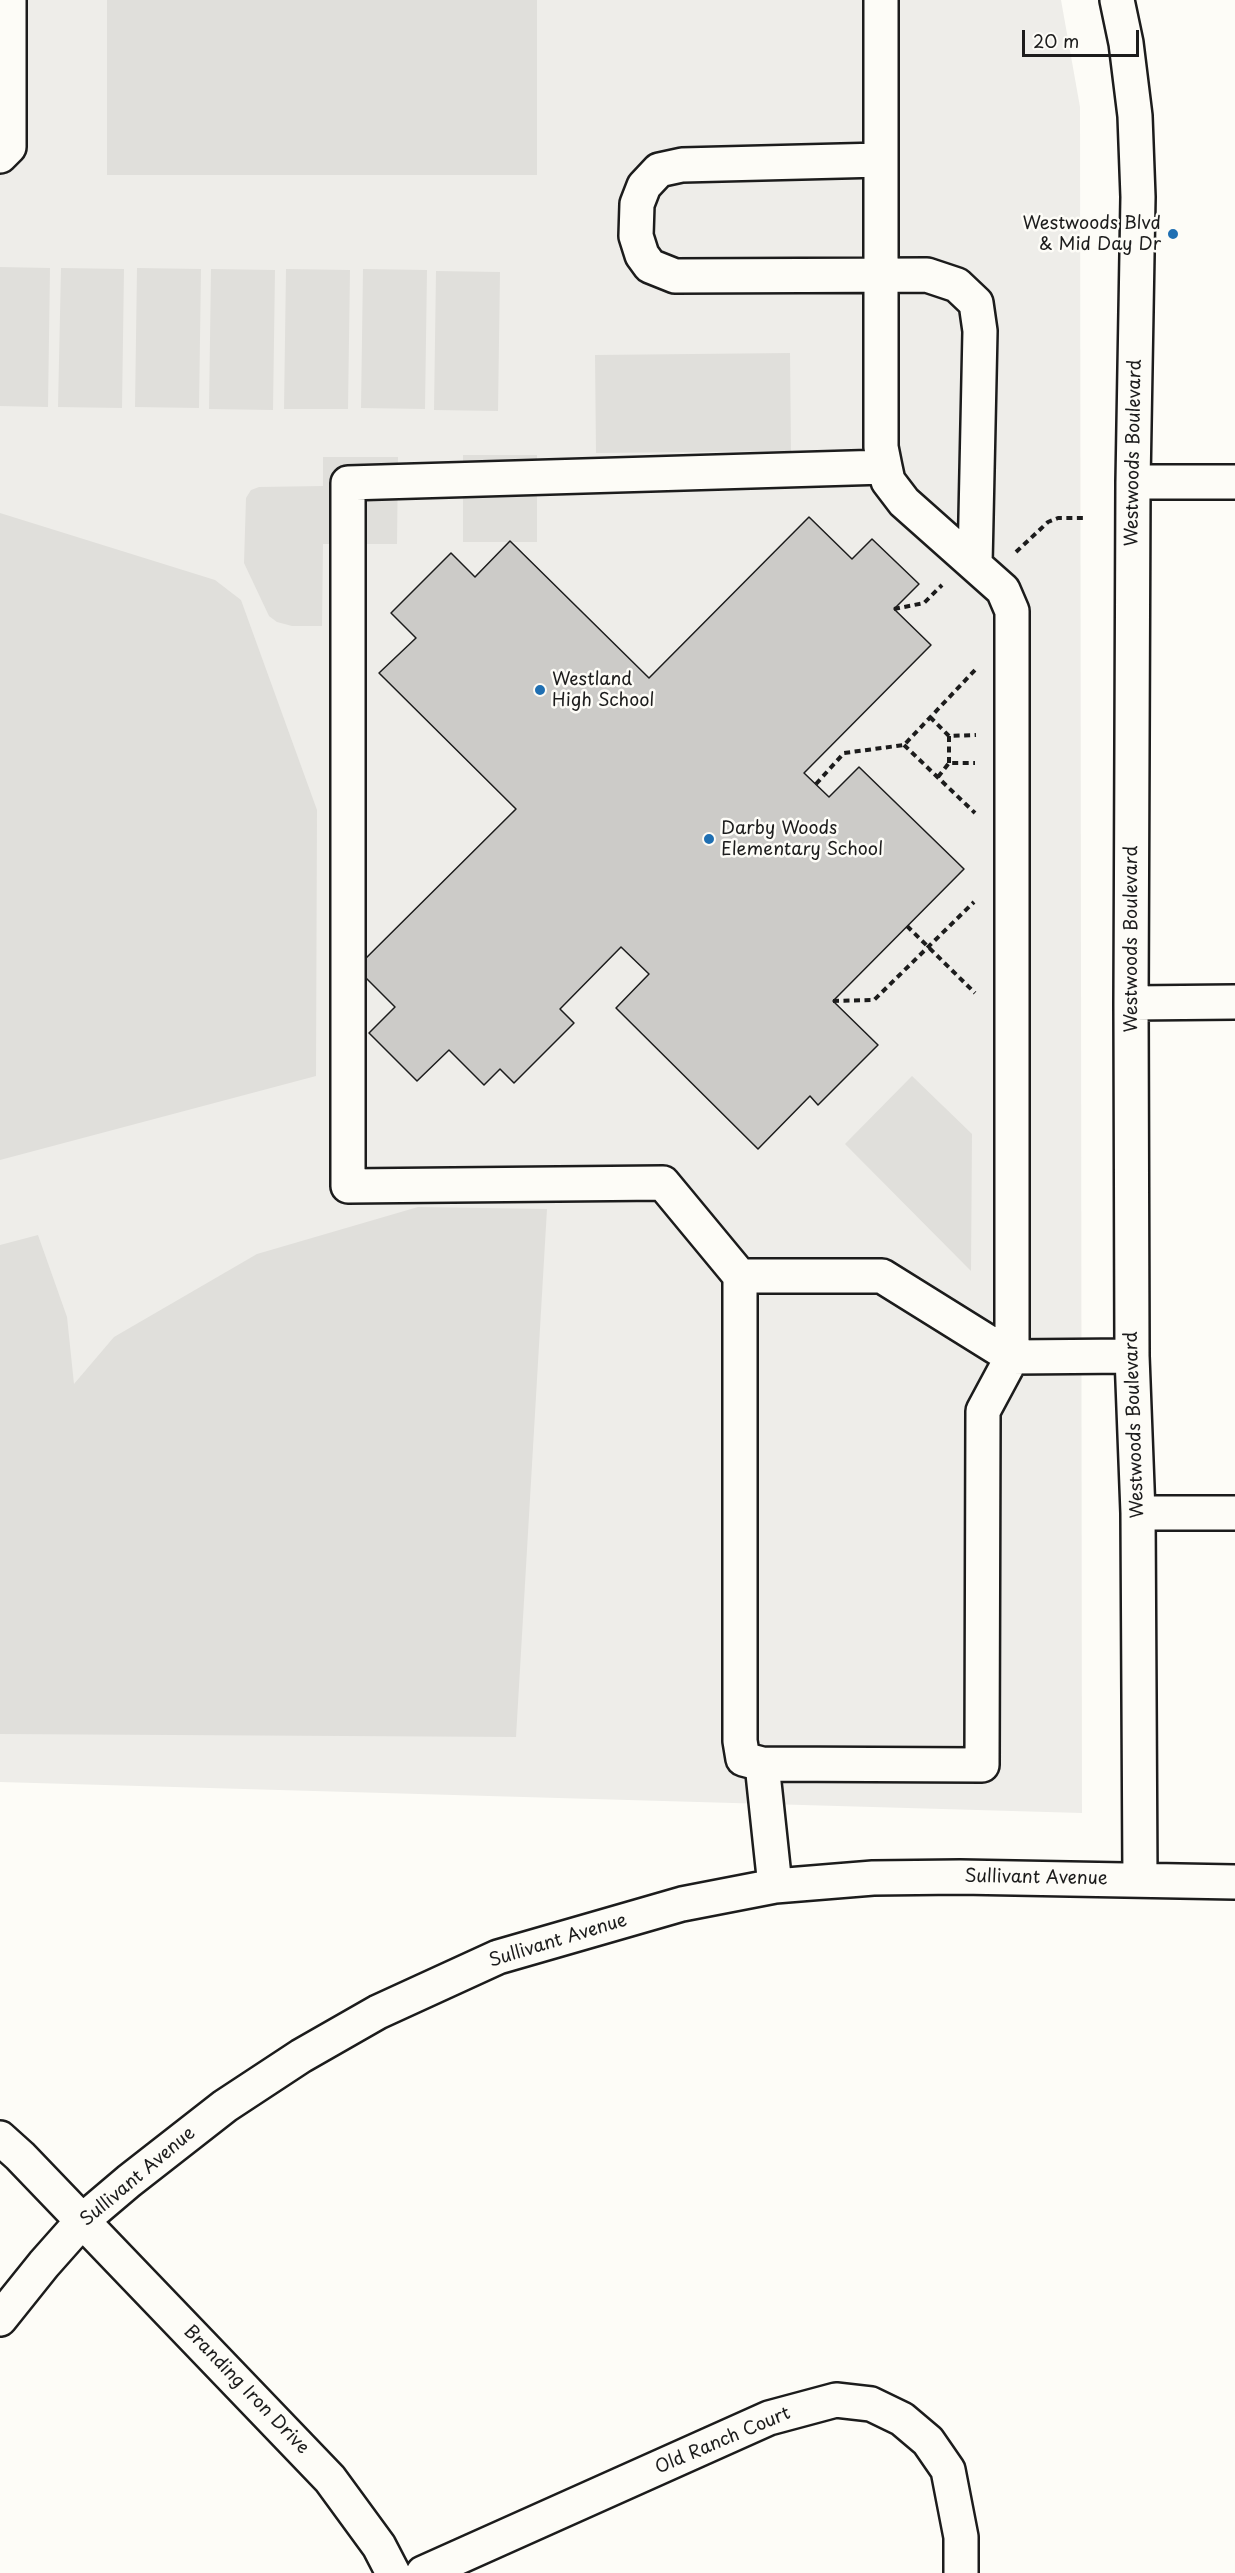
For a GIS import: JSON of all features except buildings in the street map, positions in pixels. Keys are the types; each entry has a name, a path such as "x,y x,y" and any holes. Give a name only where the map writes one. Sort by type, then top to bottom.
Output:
{"street":[{"path":"0,156 9,147 9,0"},
{"path":"881,0 881,447 888,481 904,502 1004,590 1012,611 1012,1358 983,1411 982,1765 762,1764 743,1759 740,1741 740,1276 663,1182 348,1186 348,483 885,467"},
{"name":"Westwoods Boulevard","path":"1117,0 1126,43 1135,116 1138,197 1133,482 1131,1003 1132,1356 1138,1514 1140,1880"},
{"path":"881,160 682,165 659,170 644,186 638,204 636,236 642,255 650,266 675,276 927,275 957,285 976,303 980,331 982,570"},
{"path":"1133,482 1235,482"},
{"path":"1131,1003 1235,1002"},
{"path":"740,1276 882,1276 1012,1358 1132,1356"},
{"path":"1138,1514 1235,1513"},
{"path":"762,1764 775,1886"},
{"name":"Sullivant Avenue","path":"0,2319 83,2220 129,2181 255,2084 378,2012 498,1957 682,1904 775,1886 873,1878 960,1876 1235,1882"},
{"name":"Branding Iron Drive","path":"0,2138 83,2220 330,2479 379,2546 393,2573"},
{"name":"Old Ranch Court","path":"423,2573 770,2418 836,2400 871,2404 902,2419 928,2441 948,2470 961,2537 961,2573"}],"path":[{"path":"982,570 1048,522 1058,518 1087,518"},
{"path":"894,609 924,603 944,583"},
{"path":"816,784 844,753 904,745 976,669"},
{"path":"930,717 949,736 949,763 938,777"},
{"path":"949,736 984,735"},
{"path":"904,745 976,814"},
{"path":"949,763 984,763"},
{"path":"833,1001 874,1000 976,900"},
{"path":"907,926 976,994"}],"shaded area":[{"name":"Westland High School","path":"0,0 1061,0 1080,107 1082,1813 0,1782"},
{"path":"107,0 537,0 537,175 107,175"},
{"path":"0,267 50,268 48,407 0,406"},
{"path":"61,268 124,269 122,408 58,407"},
{"path":"137,268 201,269 199,408 135,407"},
{"path":"211,269 275,270 273,410 209,409"},
{"path":"286,269 350,270 348,409 284,409"},
{"path":"363,269 427,270 425,409 361,408"},
{"path":"436,271 500,272 498,411 434,410"},
{"path":"790,353 791,451 596,453 595,355"},
{"path":"463,455 537,455 537,542 463,542"},
{"path":"323,457 398,457 397,544 323,544 322,626 292,626 277,622 269,616 244,563 246,498 251,490 259,487 323,486"},
{"path":"0,513 215,580 241,600 317,810 316,1076 0,1160"},
{"path":"912,1076 972,1134 971,1271 845,1144"},
{"path":"418,1207 547,1209 516,1737 0,1734 0,1245 38,1235 67,1317 74,1384 114,1337 257,1254"}],"place":[{"name":"Westwoods Blvd & Mid Day Dr","path":"1173,234"},
{"name":"Westland High School","path":"540,690"},
{"name":"Darby Woods Elementary School","path":"709,839"}]}
